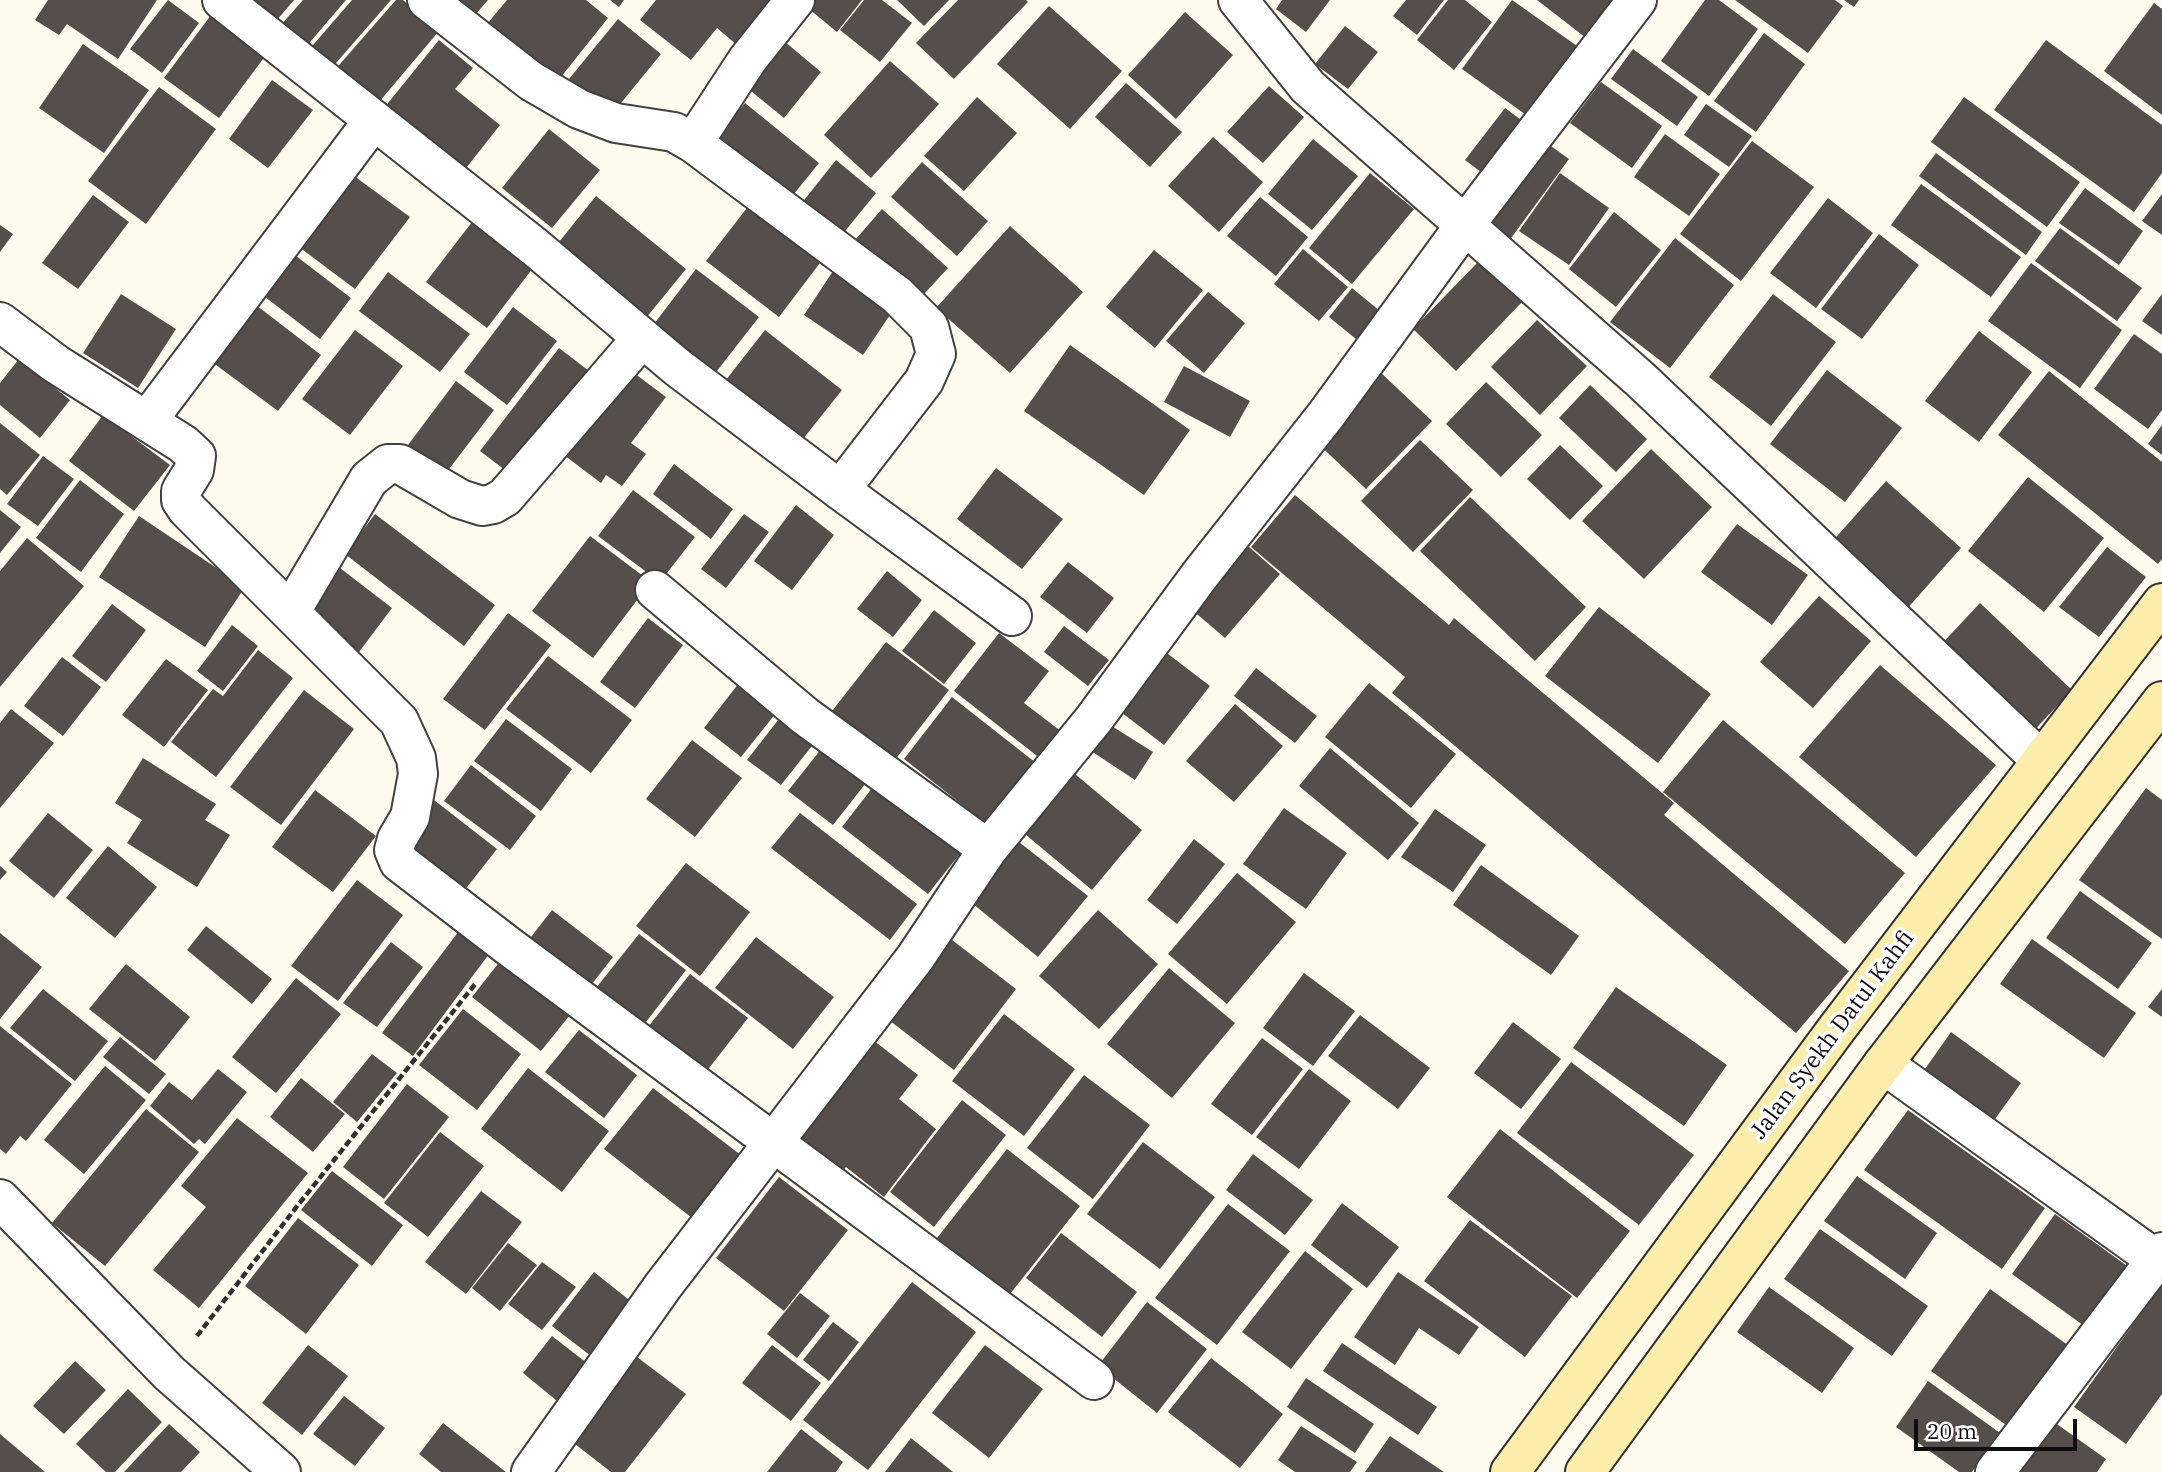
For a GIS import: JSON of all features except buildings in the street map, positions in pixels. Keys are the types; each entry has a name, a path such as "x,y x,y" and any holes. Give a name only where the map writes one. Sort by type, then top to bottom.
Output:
{"street":[{"path":"222,0 536,248 687,375 1012,616"},
{"path":"427,0 531,81 579,109 616,123 674,132 693,143 897,295 929,327 936,354 924,381 839,490"},
{"path":"693,143 748,59 794,0"},
{"path":"1238,0 1308,87 1641,380 2041,760"},
{"path":"531,1472 663,1286 915,958 988,849 1094,719 1200,575 1326,415 1465,225 1637,0"},
{"path":"146,421 373,121"},
{"path":"0,321 55,364 183,444 196,456 194,470 181,491 181,500 187,509 399,721 416,758 418,786 413,807 394,850 399,862 1094,1380"},
{"path":"290,611 369,479 388,464 400,464 460,499 482,506 493,504 505,497 642,338"},
{"path":"654,590 805,716 988,849"},
{"name":"Jalan Syekh Datul Kahfi","path":"1510,1472 1835,1031 2162,604"},
{"path":"1585,1472 1883,1064 2162,701"},
{"path":"1835,1031 2159,1256 1995,1472"},
{"path":"6,1217 169,1373 281,1472"}],"path":[{"path":"169,1373 298,1205 507,945"}]}
